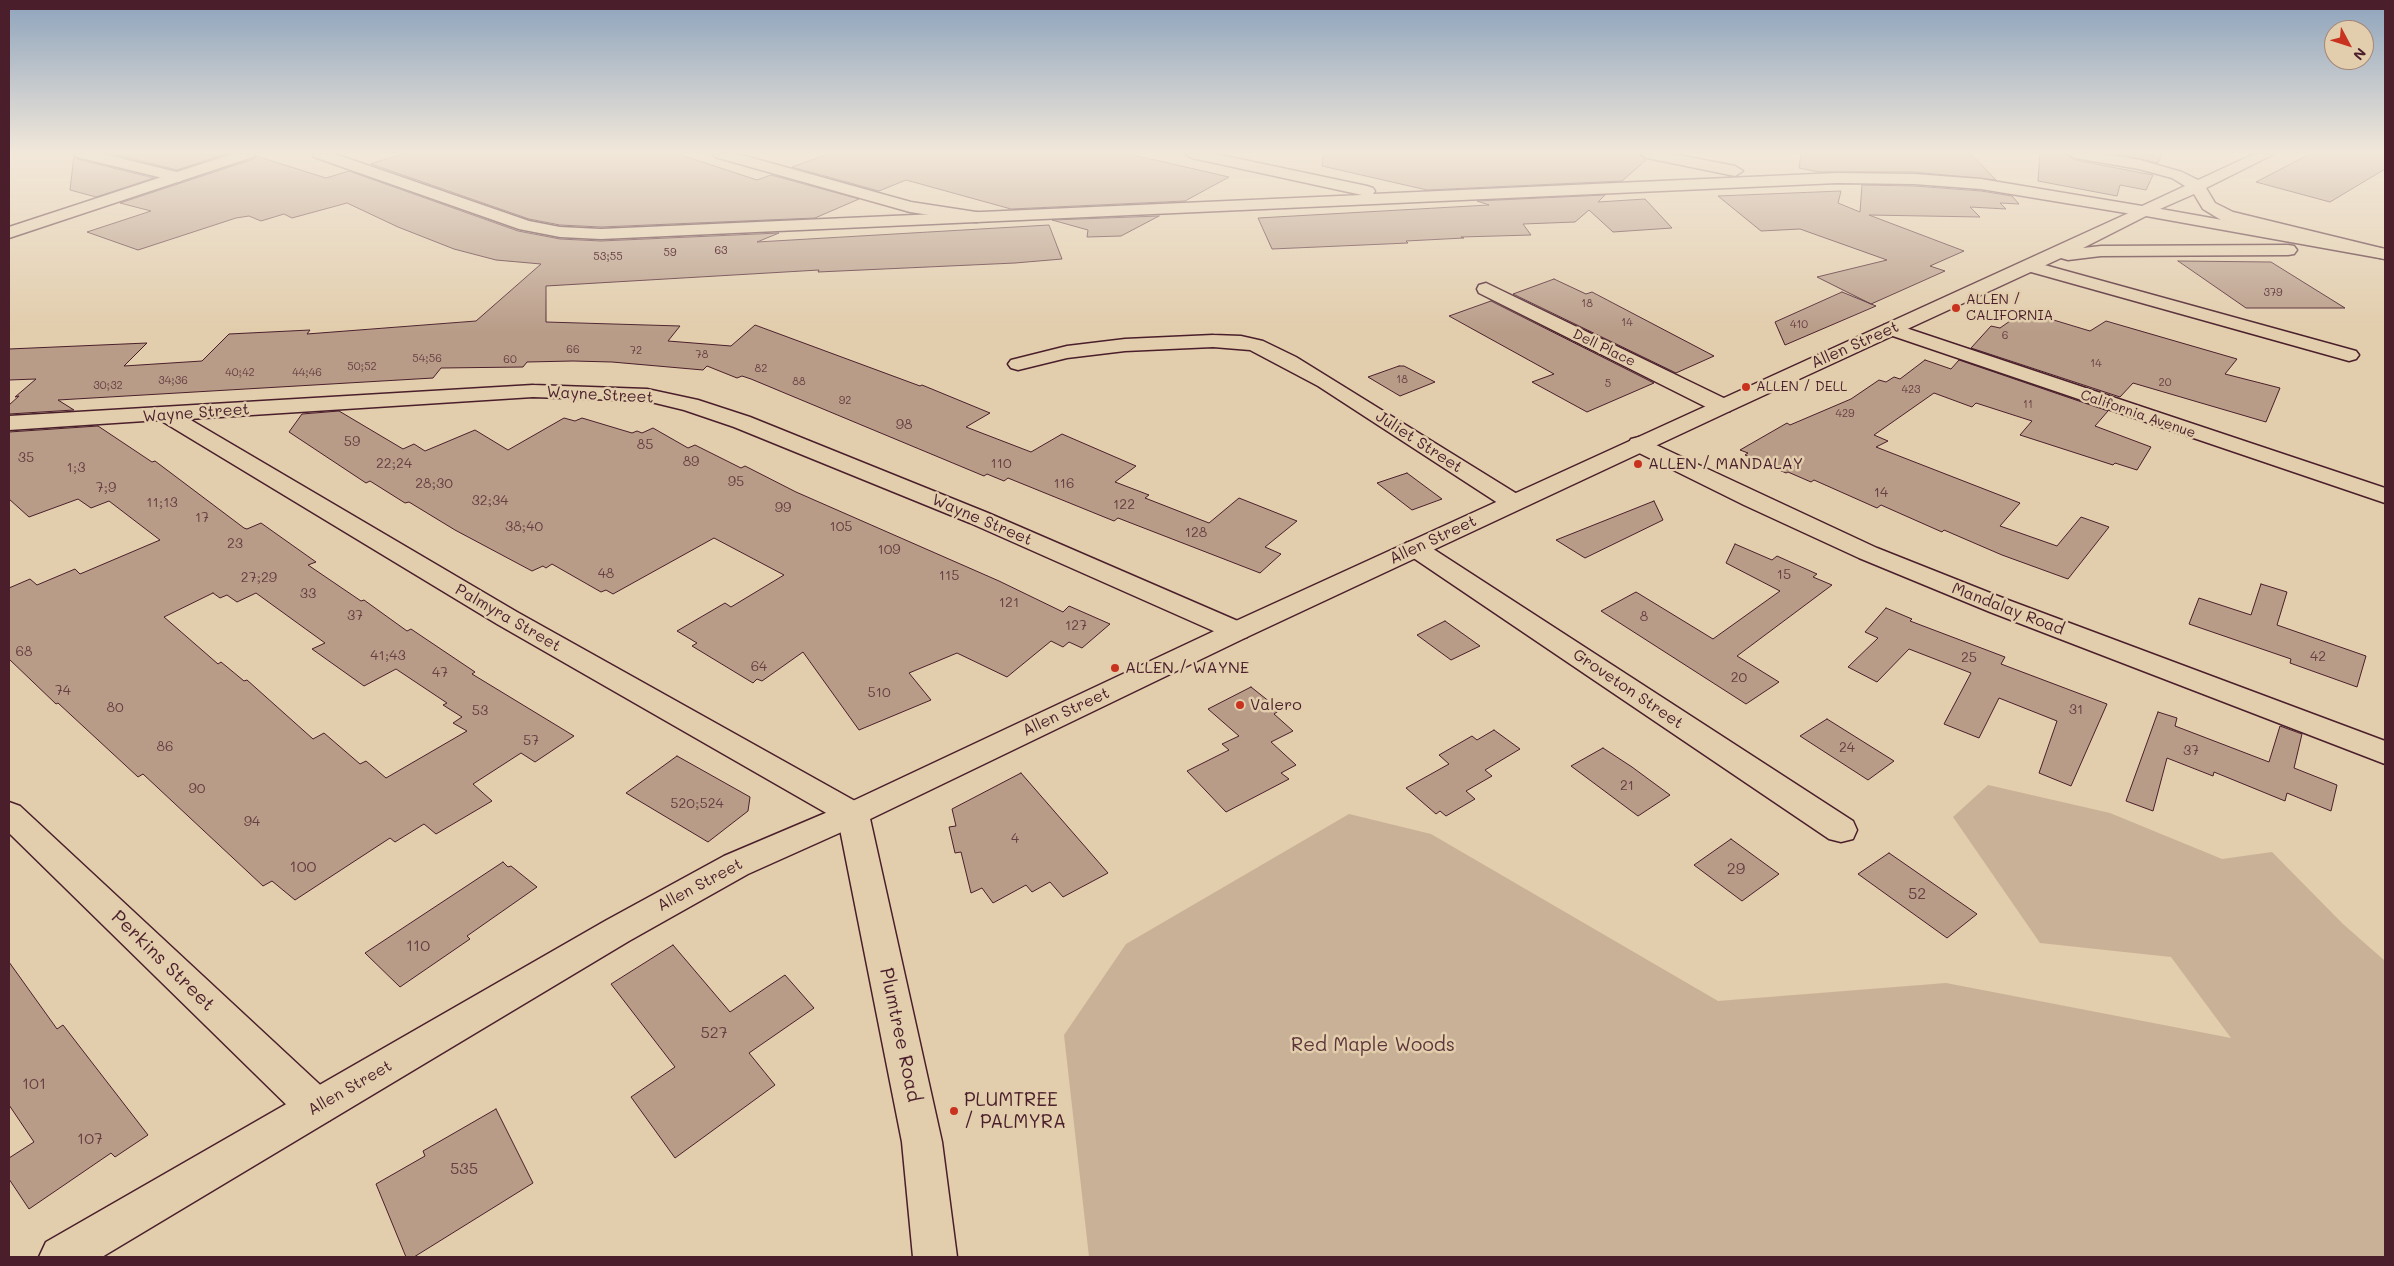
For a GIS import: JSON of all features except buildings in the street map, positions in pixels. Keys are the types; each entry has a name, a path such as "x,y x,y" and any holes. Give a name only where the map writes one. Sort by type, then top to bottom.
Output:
{"street":[{"path":"9,233 69,213"},
{"path":"490,213 525,225 568,233 628,233 1067,213"},
{"path":"950,213 976,217"},
{"path":"971,213 976,217"},
{"name":"Allen Street","path":"61,1257 316,1107 736,865 854,814 1237,631 1513,502 2040,262 2138,213"},
{"path":"2161,213 2385,254"},
{"path":"2222,213 2227,216 2385,254"},
{"path":"2040,262 2101,252 2262,249 2385,254"},
{"path":"2040,262 2349,355"},
{"name":"Dell Place","path":"1486,289 1722,406"},
{"name":"California Avenue","path":"1890,329 2385,496"},
{"name":"Juliet Street","path":"1018,364 1067,352 1125,345 1241,342 1256,345 1325,382 1513,502"},
{"name":"Wayne Street","path":"9,424 533,391 629,394 662,398 742,422 979,518 1237,631"},
{"name":"Palmyra Street","path":"167,414 507,618 854,814"},
{"name":"Mandalay Road","path":"1640,444 1766,507 1876,556 1999,606 2385,754"},
{"name":"Groveton Street","path":"1416,548 1841,830"},
{"name":"Perkins Street","path":"9,814 316,1107"},
{"name":"Plumtree Road","path":"854,814 922,1142 935,1257"}],"green space":[{"name":"Red Maple Woods","path":"1988,785 2110,813 2222,859 2272,852 2343,924 2385,961 2385,1257 1089,1257 1064,1035 1126,944 1349,814 1431,834 1718,1001 1946,983 2231,1038 2171,957 2040,943 1953,817"}],"place":[{"name":"ALLEN / CALIFORNIA","path":"1956,308"},
{"name":"ALLEN / DELL","path":"1746,387"},
{"name":"ALLEN / MANDALAY","path":"1638,464"},
{"name":"ALLEN / WAYNE","path":"1115,668"},
{"name":"Valero","path":"1240,705"},
{"name":"PLUMTREE / PALMYRA","path":"954,1111"}]}
